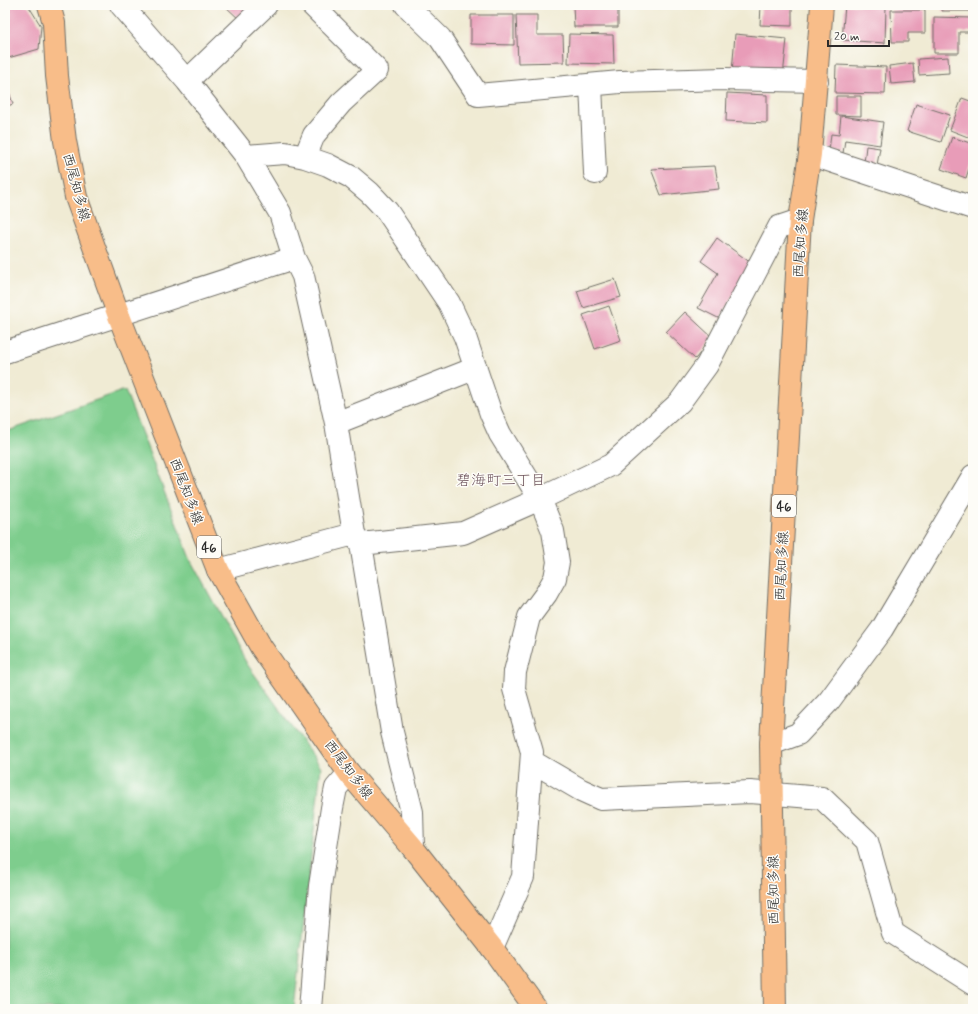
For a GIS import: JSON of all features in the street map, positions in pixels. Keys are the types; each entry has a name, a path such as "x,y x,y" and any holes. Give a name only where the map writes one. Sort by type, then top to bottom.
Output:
{"main road":[{"name":"西尾知多線","path":"49,5 54,23 57,76 65,141 76,197 118,316 218,570 261,647 349,773 413,848 492,948 536,1009"},
{"name":"西尾知多線","path":"775,1009 770,794 771,744 800,220 810,154 822,5"}],"street":[{"path":"121,5 187,81 246,156 280,213 294,258 303,276 336,423 392,732 412,812 413,848"},
{"path":"187,81 266,5"},
{"path":"305,157 314,135 341,103 377,70 312,5"},
{"path":"406,5 440,38 478,95 591,85 724,79 817,81"},
{"path":"591,85 596,173"},
{"path":"246,156 286,154 305,157 328,165 351,177 370,193 387,211 449,303 465,337 491,414 500,434 540,499 553,530 558,562 554,578 546,594 529,617 515,672 514,689 532,752 533,762 523,877 492,948"},
{"path":"810,154 973,208"},
{"path":"218,570 358,539 463,533 540,499 611,465 680,402 707,365 779,227 800,220"},
{"path":"5,352 294,258"},
{"path":"336,423 476,368"},
{"path":"771,744 798,734 829,701 882,629 973,476"},
{"path":"533,762 581,790 601,799 743,792 822,798 867,841 893,933 973,984"},
{"path":"310,1009 320,886 332,808 336,788 349,773"}],"green space":[{"path":"125,390 191,561 247,664 321,767 294,1009 5,1009 5,432"}],"building":[{"path":"5,5 28,5 41,26 39,49 5,59"},
{"path":"224,5 257,5 241,21"},
{"path":"573,5 618,5 618,27 574,27"},
{"path":"761,5 792,5 792,26 760,25"},
{"path":"845,5 886,6 885,43 842,40"},
{"path":"942,5 971,5 971,11 942,11"},
{"path":"891,10 925,10 925,33 908,33 908,42 892,42"},
{"path":"471,15 514,15 514,45 471,44"},
{"path":"516,15 537,15 537,35 563,35 564,62 518,63"},
{"path":"934,17 972,18 972,32 959,32 959,53 934,53"},
{"path":"569,34 613,35 614,64 568,63"},
{"path":"735,34 787,39 783,76 732,73"},
{"path":"948,57 949,73 919,75 918,59"},
{"path":"913,63 915,82 891,84 889,66"},
{"path":"836,65 886,67 885,94 835,93"},
{"path":"7,86 13,104 5,107 5,87"},
{"path":"727,93 767,95 767,123 726,121"},
{"path":"836,96 861,96 861,116 836,115"},
{"path":"962,98 973,102 973,139 950,130"},
{"path":"916,104 950,115 941,142 907,131"},
{"path":"841,116 883,122 880,145 845,140 843,153 829,151 831,134 839,135"},
{"path":"952,137 973,144 973,156 966,178 941,169"},
{"path":"866,146 880,148 877,165 864,163"},
{"path":"715,166 719,189 661,195 651,169"},
{"path":"717,238 751,263 720,319 698,308 718,273 701,261"},
{"path":"615,279 621,297 583,308 577,291"},
{"path":"609,306 621,340 595,349 583,315"},
{"path":"685,312 713,338 695,359 666,332"}],"district":[{"name":"碧海町三丁目","path":"501,480"}]}
